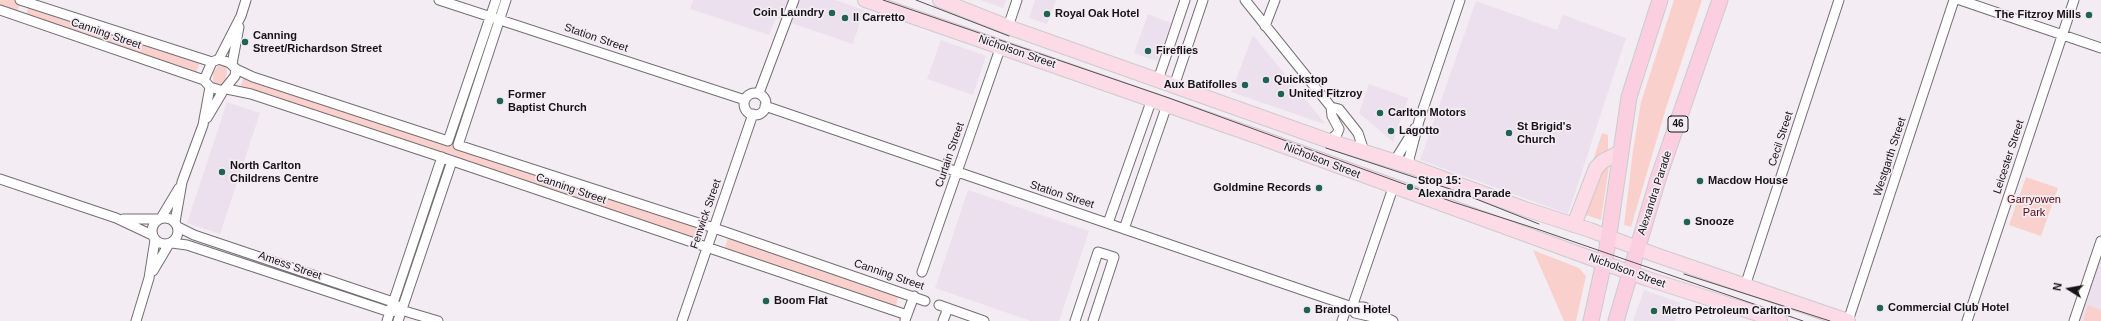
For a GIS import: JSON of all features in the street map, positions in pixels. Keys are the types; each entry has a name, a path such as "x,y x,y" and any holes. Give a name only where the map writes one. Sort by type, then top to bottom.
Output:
{"highway":[{"path":"1591,321 1609,237 1629,97 1660,0"},
{"name":"Alexandra Parade","path":"1631,273 1656,184 1720,0"},
{"name":"46","path":"1616,321 1631,273"}],"main road":[{"name":"Nicholson Street","path":"865,0 932,24 1001,46 1256,136 1393,188 1690,294 1780,321"},
{"name":"Nicholson Street","path":"940,0 1008,27 1174,86 1262,117 1332,138 1526,210 1609,237 1848,321"},
{"path":"1256,136 1262,117"},
{"path":"1574,225 1596,168 1603,161 1621,152"}],"street":[{"name":"Canning Street","path":"20,0 216,61"},
{"path":"150,278 153,238 152,228 160,219 182,182 203,125 235,76 234,67 241,16 246,0"},
{"name":"Station Street","path":"439,0 745,100"},
{"path":"454,123 464,126 479,82 495,18 496,0"},
{"path":"216,61 234,67 253,77 448,141 470,79 495,18 506,0"},
{"path":"758,93 794,0"},
{"path":"1008,27 1018,0"},
{"path":"1158,80 1185,0"},
{"path":"1174,86 1203,0"},
{"path":"1245,0 1331,106 1339,109 1351,124 1358,133 1364,151"},
{"path":"1265,26 1275,0"},
{"path":"1412,167 1409,159 1419,122 1460,0"},
{"name":"Cecil Street","path":"1745,286 1839,0"},
{"name":"Westgarth Street","path":"1848,321 1954,0"},
{"path":"1960,0 2101,48"},
{"name":"Leicester Street","path":"1967,321 2074,0"},
{"name":"Canning Street","path":"0,10 207,84"},
{"path":"203,125 207,84 205,74 216,61 241,16"},
{"name":"Curtain Street","path":"922,272 1001,46"},
{"path":"470,79 479,82"},
{"path":"207,84 225,90"},
{"name":"Canning Street","path":"225,90 251,94 442,157 906,318"},
{"path":"752,93 758,93 764,97 765,106 759,114 752,114 745,107 745,100 752,93"},
{"path":"1108,223 1152,99"},
{"path":"1124,229 1167,105"},
{"name":"Station Street","path":"765,106 1108,223 1352,312 1366,308 1392,321"},
{"path":"1331,106 1332,116 1339,128 1332,138"},
{"name":"Fenwick Street","path":"682,321 752,114"},
{"path":"1394,162 1419,122"},
{"path":"1332,138 1351,124"},
{"name":"Canning Street","path":"464,126 458,145 714,228 925,300"},
{"path":"388,317 442,157"},
{"path":"398,321 452,161"},
{"path":"0,179 116,218 161,244 170,244"},
{"path":"136,321 150,278 170,244 177,236 176,225 182,182"},
{"path":"1342,321 1352,312 1393,188"},
{"path":"116,218 138,220 169,218 176,225"},
{"name":"Amess Street","path":"176,225 194,235 393,302 401,310 438,321"},
{"path":"418,229 428,232"},
{"path":"2074,321 2099,252 2101,241"},
{"name":"Amess Street","path":"170,244 187,245 321,289 388,317 401,310"},
{"path":"224,257 227,246"},
{"path":"1075,321 1098,252 1114,257 1092,321"},
{"path":"321,289 324,279"},
{"path":"906,318 914,296"},
{"path":"943,321 943,306 984,321"}],"shaded area":[{"path":"693,0 835,0 864,10 853,44 776,18 769,35 690,9"},
{"path":"980,0 1006,0 1003,8"},
{"path":"1035,0 1056,0 1047,24 1029,18"},
{"path":"1476,1 1557,30 1562,16 1564,15 1626,38 1568,214 1420,160"},
{"path":"1148,14 1171,23 1157,61 1134,53"},
{"path":"1253,35 1324,122 1324,124 1231,92"},
{"path":"941,40 986,56 973,95 927,79"},
{"path":"1369,84 1408,98 1393,142 1359,113"},
{"name":"North Carlton Childrens Centre","path":"227,102 260,113 220,234 187,223"},
{"path":"968,190 1089,231 1059,321 1031,321 935,288"},
{"path":"2098,259 2101,259 2101,321 2078,321"},
{"path":"1644,290 1681,303 1675,321 1633,321"}],"green space":[{"path":"0,0 13,0 20,2 17,13 0,8"},
{"path":"1674,0 1702,0 1666,108 1631,227 1624,225 1633,151 1641,102"},
{"path":"29,5 200,62 196,73 26,16"},
{"path":"219,64 226,67 227,71 226,79 222,86 214,84 213,81 213,73"},
{"path":"244,77 447,145 456,130 459,131 456,148 698,228 694,239 240,88"},
{"path":"1602,133 1608,135 1608,153 1591,167"},
{"path":"1609,166 1601,220 1586,215 1600,172"},
{"name":"Garryowen Park","path":"2026,177 2058,188 2041,236 2009,225"},
{"path":"728,238 898,296 896,307 724,250"},
{"path":"1533,250 1579,268 1586,276 1576,321 1564,321"},
{"path":"2088,305 2101,310 2101,321 2083,321"}],"tram line":[{"path":"883,0 1169,98 1453,202 1537,229 1803,321"},
{"path":"916,0 1009,36"},
{"path":"1326,148 1456,191 1539,224"},
{"path":"1684,274 1830,321"}],"place":[{"name":"Coin Laundry","path":"832,13"},
{"name":"Royal Oak Hotel","path":"1047,14"},
{"name":"The Fitzroy Mills","path":"2089,15"},
{"name":"Il Carretto","path":"845,18"},
{"name":"Canning Street/Richardson Street","path":"245,42"},
{"name":"Fireflies","path":"1148,51"},
{"name":"Quickstop","path":"1266,80"},
{"name":"Aux Batifolles","path":"1245,85"},
{"name":"United Fitzroy","path":"1281,94"},
{"name":"Former Baptist Church","path":"500,101"},
{"name":"Carlton Motors","path":"1380,113"},
{"name":"Lagotto","path":"1391,131"},
{"name":"St Brigid's Church","path":"1509,133"},
{"name":"North Carlton Childrens Centre","path":"222,172"},
{"name":"Macdow House","path":"1700,181"},
{"name":"Stop 15: Alexandra Parade","path":"1410,187"},
{"name":"Goldmine Records","path":"1319,188"},
{"name":"Snooze","path":"1687,222"},
{"name":"Boom Flat","path":"766,301"},
{"name":"Commercial Club Hotel","path":"1880,308"},
{"name":"Brandon Hotel","path":"1307,310"},
{"name":"Metro Petroleum Carlton","path":"1654,311"}]}
